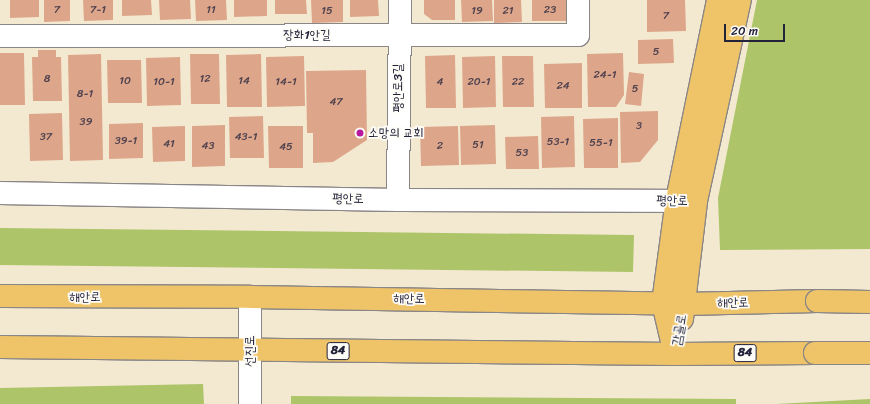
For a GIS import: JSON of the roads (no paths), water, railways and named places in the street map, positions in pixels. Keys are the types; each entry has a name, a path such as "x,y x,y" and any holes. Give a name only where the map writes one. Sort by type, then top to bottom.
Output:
{"main road":[{"name":"감골로","path":"675,354 684,304 686,201 718,0"},
{"name":"감골로","path":"675,354 663,303 686,201 740,0"},
{"name":"해안로","path":"0,296 250,297 684,304 818,301 870,302"},
{"name":"84","path":"0,347 675,354 870,353"}],"street":[{"name":"평안로3길","path":"398,200 398,35 400,0"},
{"name":"장화1안길","path":"0,36 578,35 578,0"},
{"name":"평안로","path":"0,193 398,200 686,201"},
{"name":"선진로","path":"250,297 250,404"}],"place":[{"name":"소망의 교회","path":"360,133"}]}
